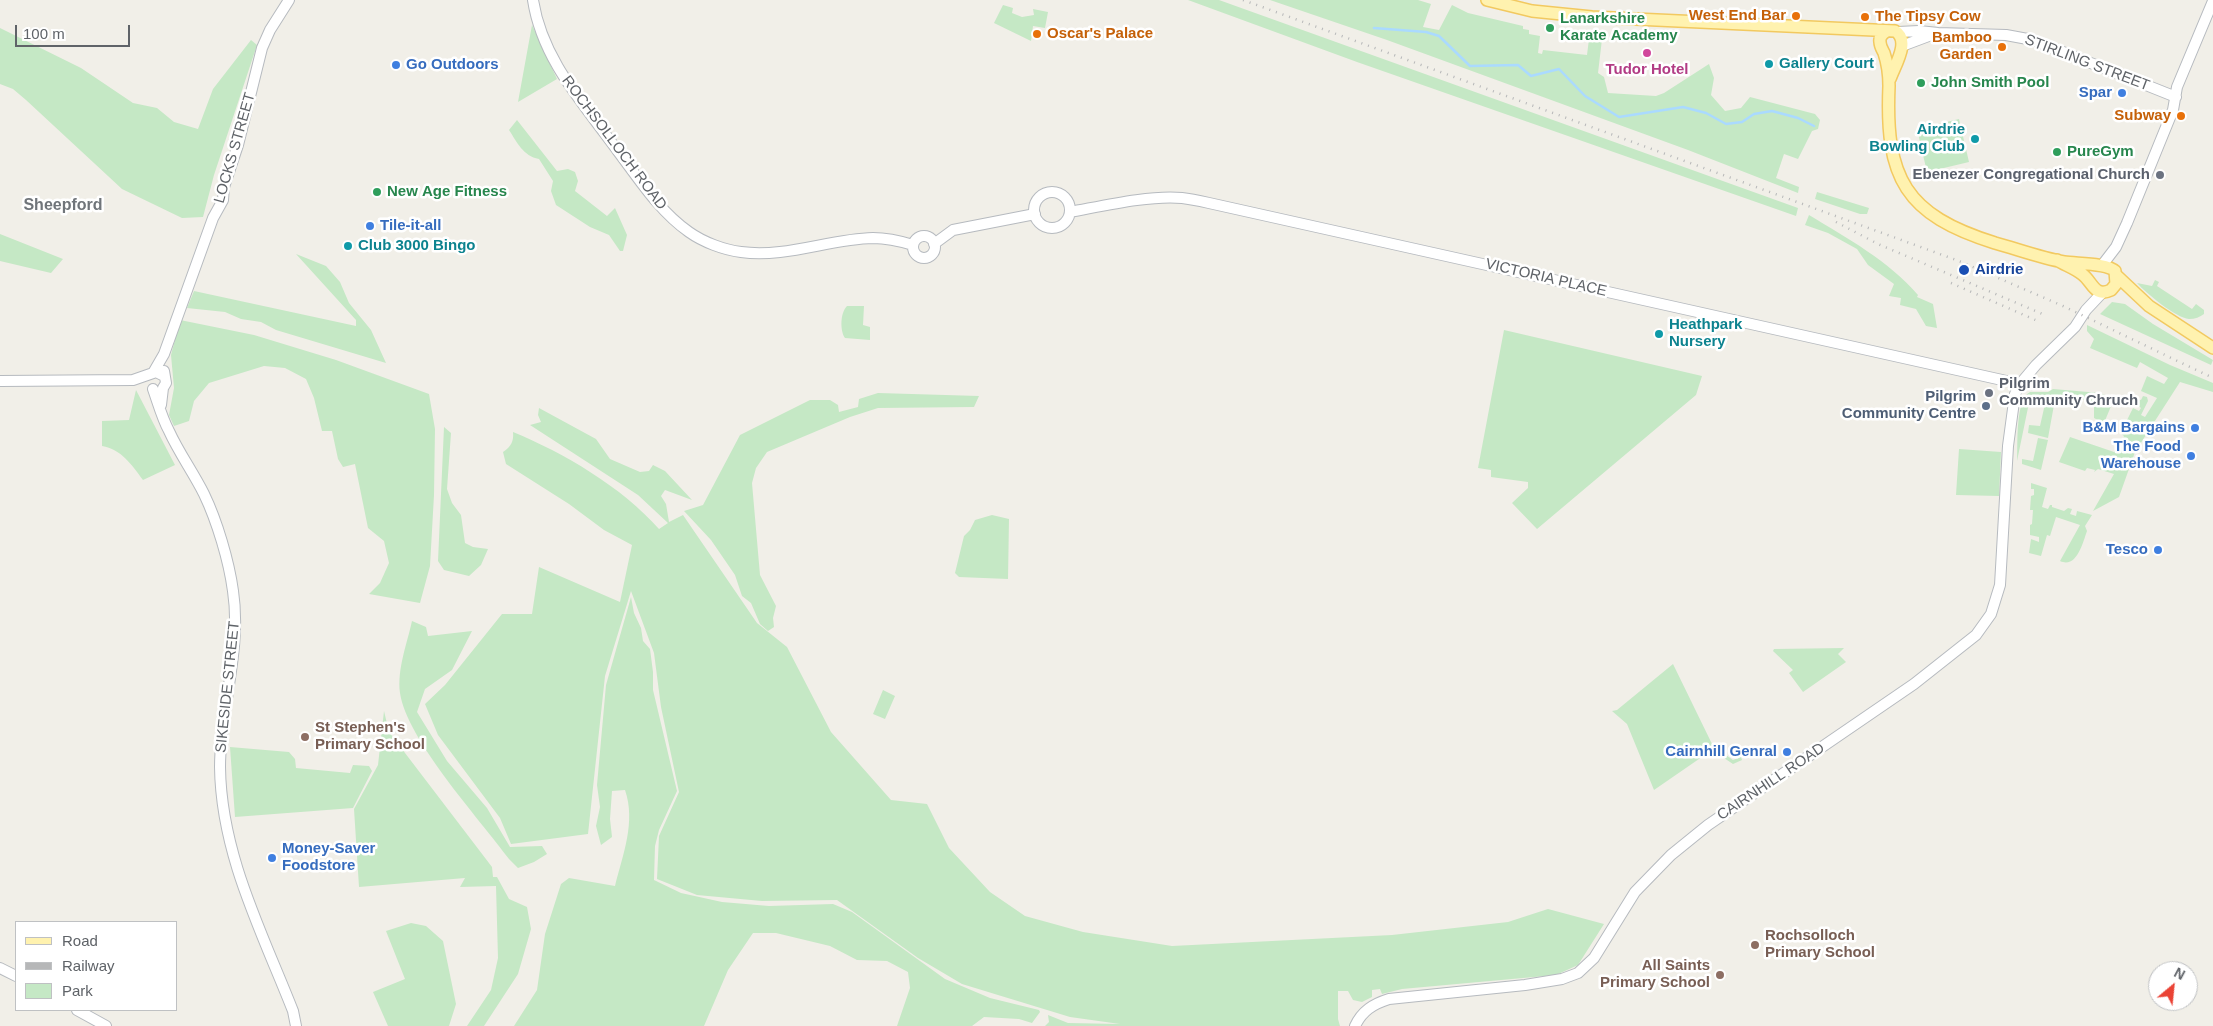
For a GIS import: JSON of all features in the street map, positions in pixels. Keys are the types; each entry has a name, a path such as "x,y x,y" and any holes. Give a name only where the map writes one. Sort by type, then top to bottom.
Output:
{"main road":[{"path":"1487,0 1532,11 1592,17 1893,31 1902,38 1901,48 1889,83"},
{"path":"1854,30 1872,39 1890,53 1901,48"},
{"path":"1893,31 1881,35 1889,83 1888,121 1890,147 1900,176 1910,194 1921,206 1935,218 1954,228 1981,238 2057,260 2108,265 2144,302"},
{"path":"2057,260 2074,269 2094,289 2129,295 2144,302 2213,348"},
{"path":"2090,283 2090,271 2100,265"},
{"path":"2106,292 2116,284 2116,273"}],"street":[{"name":"LOCKS STREET","path":"164,354 164,376 166,383 154,382 164,354 213,218 223,200 224,187 238,145 262,48 270,30 289,0"},
{"name":"ROCHSOLLOCH ROAD","path":"533,0 540,29 560,72 657,203 702,240 742,252 779,252 871,238 886,238 914,245"},
{"path":"2116,273 2113,264 2116,247 2168,124 2177,87 2195,40 2213,1"},
{"name":"STIRLING STREET","path":"1893,31 1919,30 1938,33 2006,35 2033,40 2176,97"},
{"name":"STIRLING STREET","path":"1901,48 1938,33"},
{"path":"1052,192 1064,196 1070,206 1070,212 1065,223 1055,228 1044,226 1035,214 1037,200 1046,193 1052,192"},
{"name":"VICTORIA PLACE","path":"1070,212 1158,199 1181,198 1209,203 2020,384"},
{"path":"934,244 953,230 1035,214"},
{"name":"ROCHSOLLOCH ROAD","path":"929,237 934,244 934,253 924,258 916,255 914,245 918,238 929,237"},
{"path":"2100,265 2116,247"},
{"path":"2086,310 2090,283"},
{"path":"2020,384 2045,355 2075,328 2086,310 2106,292"},
{"path":"0,381 133,380 154,382"},
{"name":"SIKESIDE STREET","path":"154,382 161,411 170,433 205,496 231,579 236,610 234,658 222,723 220,768 226,829 234,862 293,1011 296,1026"},
{"name":"CAIRNHILL ROAD","path":"1355,1026 1360,1017 1371,1006 1389,999 1570,977 1587,966 1635,892 1671,855 1708,825 1914,684 1976,635 1991,614 2000,585 2012,404 2020,384"},
{"path":"0,968 15,976"},
{"path":"79,1011 106,1026"}],"green space":[{"path":"1188,0 1219,0 1798,208 1796,216 1357,62"},
{"path":"1270,0 1418,0 1431,4 1423,27 1439,30 1452,5 1468,13 1523,26 1523,29 1529,30 1529,34 1540,36 1538,53 1542,54 1543,50 1587,55 1589,39 1591,39 1591,42 1597,42 1597,39 1602,39 1598,73 1604,77 1608,93 1656,96 1664,93 1709,64 1714,78 1711,95 1725,111 1741,108 1750,97 1815,114 1820,120 1818,129 1812,131 1798,159 1784,154 1776,178 1799,187 1798,193 1688,150 1387,40"},
{"path":"1003,5 1013,8 1012,13 1022,17 1034,15 1033,9 1048,12 1045,28 1033,26 1031,41 994,23"},
{"path":"532,25 557,79 518,102"},
{"path":"0,28 81,68 133,103 157,108 174,122 198,129 213,89 251,40 257,45 214,175 203,217 182,218 122,189 26,100 13,89 0,84"},
{"path":"1959,119 1969,162 1927,172 1917,129"},
{"path":"517,120 557,171 568,169 575,172 578,181 575,191 607,216 615,208 627,235 623,251 620,251 609,235 590,227 556,205 551,191 553,181 539,159 525,152 509,130"},
{"path":"1817,192 1869,208 1867,214 1860,214 1815,199"},
{"path":"1809,215 1853,241 1881,261 1907,283 1918,295 1917,297 1933,304 1937,328 1926,326 1916,309 1900,305 1901,298 1889,296 1894,284 1868,265 1857,249 1828,233 1805,225"},
{"path":"0,234 63,259 51,273 0,261"},
{"path":"296,254 326,266 340,282 349,303 371,330 386,363 276,330 261,322 241,319 225,312 187,308 194,291 356,326 356,320"},
{"path":"2155,280 2159,282 2157,286 2192,309 2196,304 2204,310 2204,314 2193,319 2183,318 2147,293 2137,283 2152,286"},
{"path":"2112,302 2125,304 2153,324 2213,360 2211,365 2100,314"},
{"path":"847,306 864,306 863,325 870,327 870,340 845,338 842,331 842,322 843,313"},
{"path":"180,320 254,335 336,360 429,394 435,429 434,495 430,566 420,603 369,594 380,583 389,563 384,541 368,528 355,464 343,467 338,459 332,431 322,431 314,398 306,379 285,368 264,366 209,383 194,401 189,421 174,426 169,415 174,388 171,355"},
{"path":"2087,325 2170,365 2213,383 2213,392 2180,382 2135,452 2119,497 2093,511 2114,474 2098,469 2094,472 2095,470 2087,468 2085,471 2059,462 2070,437 2114,452 2116,449 2119,449 2119,441 2122,441 2124,436 2121,434 2125,425 2128,426 2130,421 2127,420 2133,408 2139,411 2141,408 2135,403 2137,399 2141,400 2143,396 2147,397 2148,401 2141,415 2145,417 2157,398 2141,391 2147,376 2164,384 2168,378 2140,362 2137,368 2090,348 2094,339 2087,331"},
{"path":"1504,330 1702,376 1696,395 1537,529 1512,503 1528,488 1528,482 1491,477 1491,470 1478,468"},
{"path":"2053,389 2100,393 2114,399 2104,423 2094,418 2094,401 2055,397 2054,402 2030,398 2017,461 2020,413 2025,396 2030,392 2048,392"},
{"path":"136,390 175,465 143,480 130,463 120,454 115,450 102,446 102,421 129,420"},
{"path":"878,393 979,396 974,407 878,408 850,417 767,452 756,468 752,483 760,575 776,606 773,618 774,627 768,631 760,624 751,603 742,596 735,575 711,540 684,511 703,505 740,435 810,400 830,400 838,405 839,412 858,407 859,399"},
{"path":"2045,404 2054,405 2048,438 2028,433 2029,425 2040,426"},
{"path":"539,408 596,439 610,459 640,472 649,471 653,465 665,471 692,500 665,490 661,496 666,504 669,522 683,515 757,623 787,647 831,732 891,800 927,804 949,848 990,892 1025,916 1083,932 1172,946 1392,935 1508,922 1548,909 1604,924 1578,965 1556,975 1402,989 1382,994 1380,989 1372,990 1372,997 1362,1002 1353,1000 1348,991 1338,991 1338,1019 1340,1026 1045,1026 1049,1022 1048,1015 1068,1023 1120,1024 1070,1017 962,984 918,958 837,900 762,901 697,895 657,879 659,836 679,792 661,707 654,653 631,591 605,676 588,834 511,844 500,818 438,735 425,704 445,685 502,614 532,614 539,567 620,602 632,545 604,530 569,504 506,464 503,452 511,444 513,432 552,450 610,485 628,499 659,529 668,523 638,495 530,425 541,422 538,415"},
{"path":"444,427 451,433 447,489 452,503 461,515 465,543 473,547 488,549 481,565 469,576 444,570 438,561"},
{"path":"2038,438 2048,440 2041,470 2022,464 2022,459 2033,461"},
{"path":"1959,449 2001,452 1999,496 1956,495"},
{"path":"2031,483 2047,488 2042,507 2048,509 2052,505 2052,507 2064,511 2068,508 2072,509 2070,514 2076,516 2077,511 2092,515 2085,526 2087,531 2081,547 2075,558 2071,561 2060,561 2080,525 2056,517 2050,536 2047,535 2041,556 2029,553 2031,539 2039,542 2039,537 2030,535 2033,510 2030,510 2031,496 2034,495"},
{"path":"992,515 1009,519 1008,579 959,577 955,573 964,536 970,530 975,520"},
{"path":"631,597 643,641 650,649 653,690 677,791 659,830 655,846 654,880 681,893 722,902 769,906 833,904 852,912 945,979 990,998 1039,1010 1040,1012 1032,1023 1019,1019 984,1017 972,1026 897,1026 910,988 908,972 887,961 857,960 830,946 776,933 753,933 728,970 704,1026 514,1026 537,990 545,934 561,884 569,878 615,886 625,850 629,814 625,790 612,791 610,819 612,837 601,845 596,826 600,807 597,785 606,685"},
{"path":"412,621 426,627 428,636 472,631 452,670 425,689 417,712 447,761 487,808 510,847 542,846 547,854 534,862 518,868 509,859 446,778 416,733 405,712 399,684 401,666"},
{"path":"1844,648 1838,654 1846,662 1803,692 1789,673 1793,670 1773,651 1774,649"},
{"path":"1673,664 1713,746 1733,760 1741,757 1742,760 1733,764 1712,750 1654,790 1627,724 1612,711 1617,710"},
{"path":"883,690 895,696 885,719 873,714"},
{"path":"384,711 389,732 492,867 493,877 497,877 509,899 527,907 531,929 518,974 484,1026 467,1026 491,990 498,958 496,886 460,887 465,878 359,887 354,809 378,765"},
{"path":"230,747 289,752 295,759 296,768 350,773 353,765 369,766 372,771 353,808 235,817"},
{"path":"411,923 426,926 443,941 456,1004 449,1026 388,1026 373,992 405,979 386,931"}],"waterway":[{"path":"1374,28 1426,32 1439,36 1470,66 1518,65 1531,76 1559,69 1585,96 1619,117 1683,107 1706,113 1726,124 1742,122 1754,114 1772,111 1798,118 1814,126"}],"railway":[{"path":"1243,0 1959,261 2063,306 2213,378"},
{"path":"1836,222 1878,244 2045,315"},
{"path":"1951,283 2040,322"}],"place":[{"name":"West End Bar","path":"1796,16"},
{"name":"The Tipsy Cow","path":"1865,17"},
{"name":"Lanarkshire Karate Academy","path":"1550,28"},
{"name":"Oscar's Palace","path":"1037,34"},
{"name":"Bamboo Garden","path":"2002,47"},
{"name":"Tudor Hotel","path":"1647,53"},
{"name":"Gallery Court","path":"1769,64"},
{"name":"Go Outdoors","path":"396,65"},
{"name":"John Smith Pool","path":"1921,83"},
{"name":"Spar","path":"2122,93"},
{"name":"Subway","path":"2181,116"},
{"name":"Airdrie Bowling Club","path":"1975,139"},
{"name":"PureGym","path":"2057,152"},
{"name":"Ebenezer Congregational Church","path":"2160,175"},
{"name":"New Age Fitness","path":"377,192"},
{"name":"Tile-it-all","path":"370,226"},
{"name":"Club 3000 Bingo","path":"348,246"},
{"name":"Airdrie","path":"1964,270"},
{"name":"Heathpark Nursery","path":"1659,334"},
{"name":"Pilgrim Community Chruch","path":"1989,393"},
{"name":"Pilgrim Community Centre","path":"1986,406"},
{"name":"B&M Bargains","path":"2195,428"},
{"name":"The Food Warehouse","path":"2191,456"},
{"name":"Tesco","path":"2158,550"},
{"name":"St Stephen's Primary School","path":"305,737"},
{"name":"Cairnhill Genral","path":"1787,752"},
{"name":"Money-Saver Foodstore","path":"272,858"},
{"name":"Rochsolloch Primary School","path":"1755,945"},
{"name":"All Saints Primary School","path":"1720,975"}],"district":[{"name":"Sheepford","path":"63,206"}]}
